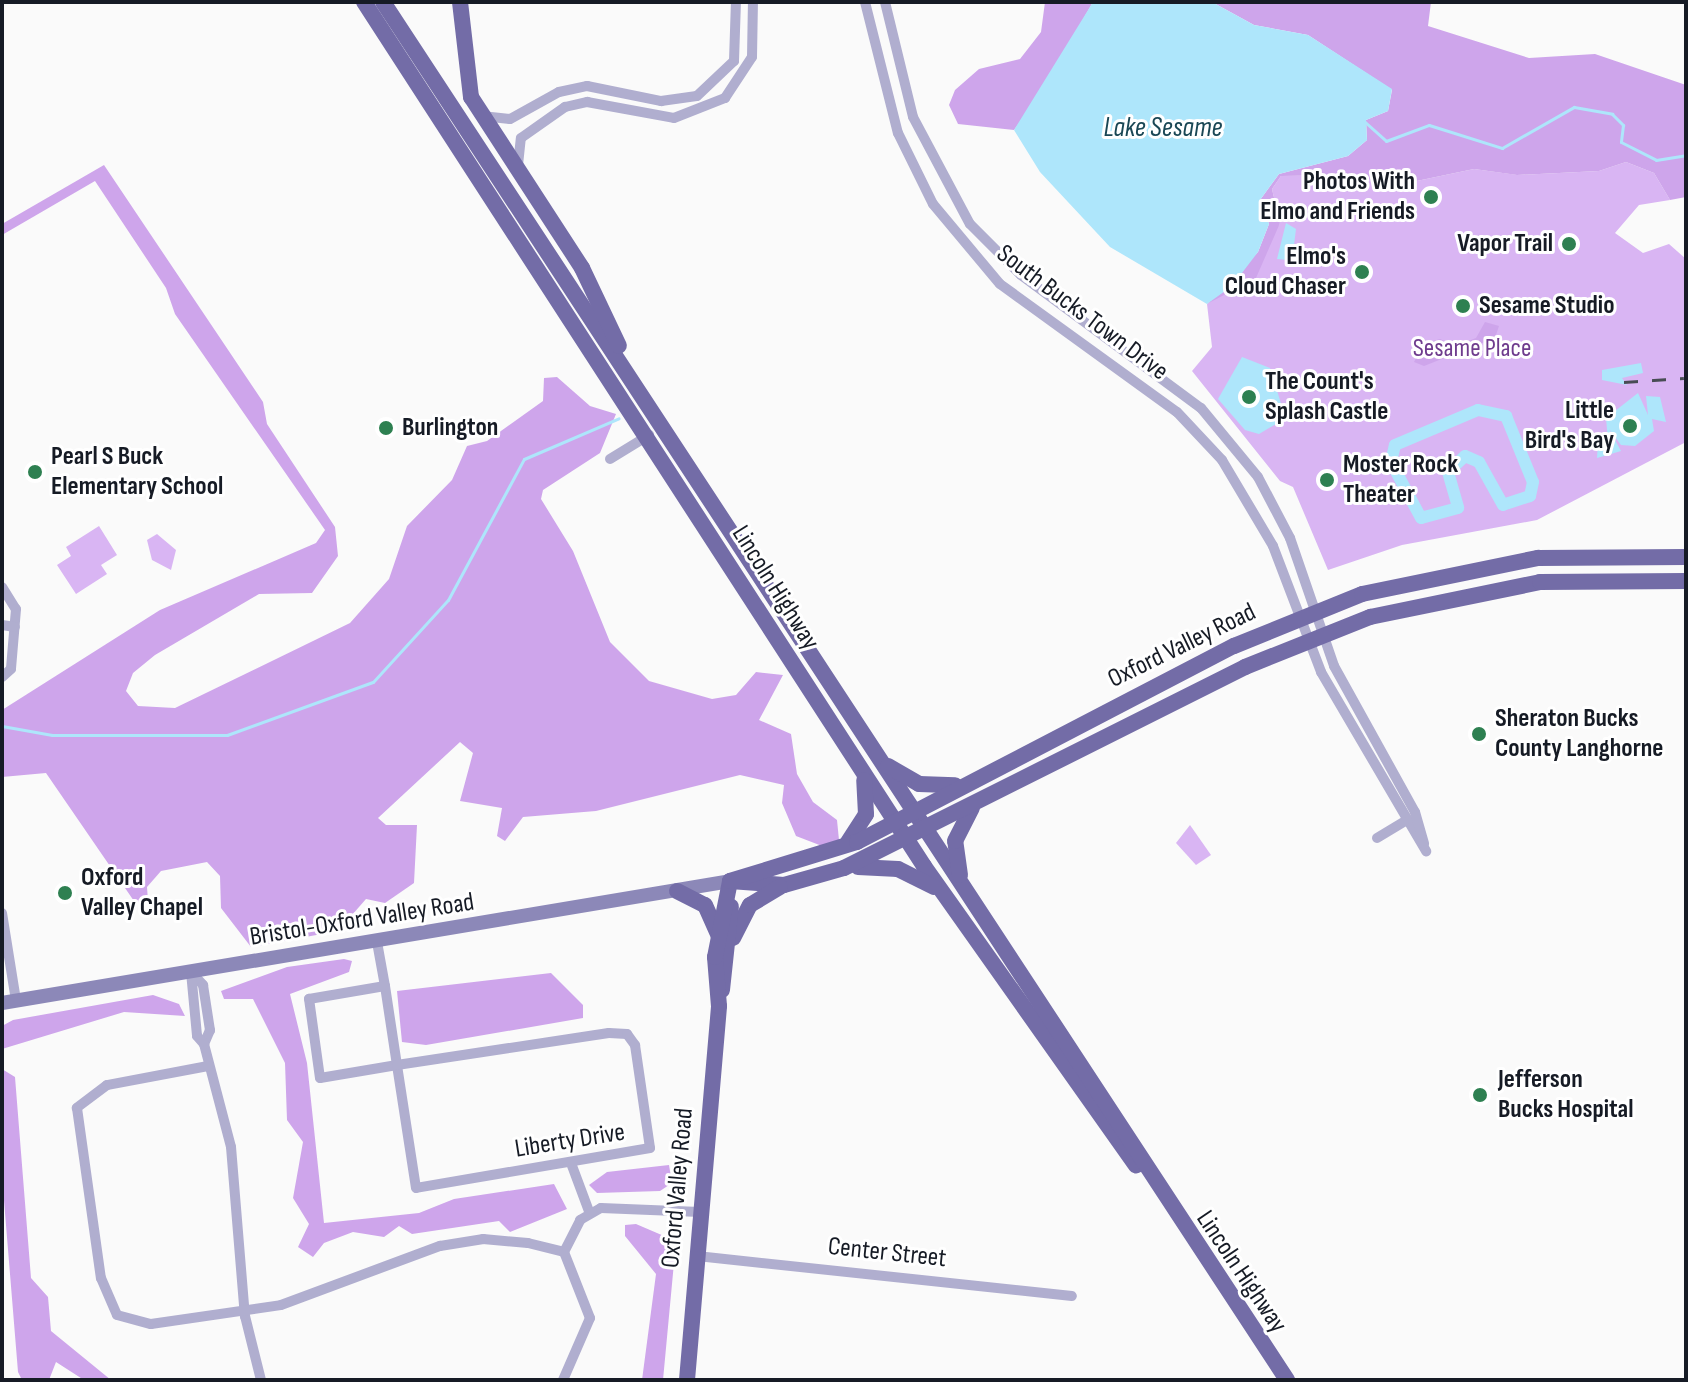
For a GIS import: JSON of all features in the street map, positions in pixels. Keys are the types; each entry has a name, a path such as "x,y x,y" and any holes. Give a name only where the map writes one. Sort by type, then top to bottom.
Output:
{"main road":[{"name":"Lincoln Highway","path":"364,2 879,760 1157,1191 1287,1380"},
{"name":"Lincoln Highway","path":"383,2 639,405 649,435 941,893 1110,1136 1157,1191"},
{"path":"460,3 465,75 482,116 582,268 639,405"},
{"name":"Oxford Valley Road","path":"730,881 837,850 895,822 960,784 1318,609 1391,585 1507,561 1686,557"},
{"name":"Oxford Valley Road","path":"730,881 784,885 844,868 1308,639 1398,608 1511,585 1686,581"},
{"path":"879,760 919,784 960,784"},
{"path":"837,850 863,826 862,771"},
{"path":"967,896 955,841 976,803"},
{"path":"844,868 898,869 941,893"},
{"name":"Oxford Valley Road","path":"687,1380 730,881"},
{"name":"Bristol-Oxford Valley Road","path":"9,1002 730,881"},
{"path":"677,891 705,905 725,937 750,905 784,885"}],"street":[{"path":"482,116 517,117 573,88 673,102 706,92 737,52 736,2"},
{"path":"519,172 521,138 565,107 587,102 674,118 725,98 752,57 753,2"},
{"name":"South Bucks Town Drive","path":"865,2 898,133 951,230 1000,284 1190,424 1259,516 1308,639 1404,822 1426,851 1415,812 1334,666 1318,609 1265,490 1218,427 1171,383 1021,275 970,224 913,117 885,2"},
{"path":"610,459 649,435"},
{"path":"2,587 16,609 11,669 2,677"},
{"path":"2,625 15,627"},
{"path":"1377,838 1404,822"},
{"path":"2,913 9,1002"},
{"name":"Liberty Drive","path":"377,942 416,1188 650,1148 627,1034 397,1065"},
{"path":"191,972 203,985 210,1030 204,1044 231,1147 244,1309 261,1380"},
{"path":"385,986 309,999 320,1078 397,1065"},
{"path":"208,1066 107,1085 83,1099 74,1125 101,1278 117,1315 151,1324 244,1309 345,1287 440,1246 483,1239 564,1252"},
{"path":"571,1163 590,1214"},
{"path":"564,1252 590,1214 619,1205 700,1212"},
{"path":"563,1380 590,1318 564,1252"},
{"name":"Center Street","path":"697,1256 1072,1296"}],"green space":[{"name":"Sesame Place","path":"1626,162 1654,173 1670,200 1639,205 1615,233 1643,253 1669,244 1686,259 1686,442 1537,520 1402,545 1328,570 1293,487 1280,481 1192,371 1212,347 1207,304 1245,279 1280,223 1272,189 1281,176 1354,175 1388,187 1474,169 1518,175 1599,171"},
{"path":"99,526 117,555 101,565 107,574 76,594 57,565 71,556 66,547"},
{"path":"157,534 176,550 171,570 152,560 147,540"},
{"path":"1190,825 1211,855 1196,865 1176,843"}],"shaded area":[{"path":"1045,2 1093,2 1039,96 1014,130 958,124 949,105 955,90 979,69 1020,59 1041,32"},
{"path":"1212,2 1431,2 1428,26 1529,58 1595,54 1686,85 1686,197 1670,200 1654,173 1626,162 1599,171 1517,175 1474,169 1388,187 1354,175 1281,176 1272,189 1280,223 1256,278 1207,304 1258,252 1269,224 1260,200 1279,174 1348,156 1367,140 1366,120 1388,111 1392,90 1308,35 1254,25"},
{"path":"104,165 263,402 267,424 335,527 338,556 312,593 259,594 155,655 133,673 126,691 138,706 175,708 350,623 389,579 407,526 452,480 467,446 487,441 543,401 544,378 557,377 590,406 616,414 600,453 543,490 541,499 573,551 610,642 649,681 712,699 736,695 756,672 783,675 759,720 791,734 797,774 813,802 837,820 839,840 822,846 796,836 782,803 784,785 740,775 596,811 523,817 505,841 497,836 502,808 460,801 473,753 460,742 378,818 386,825 417,825 414,883 385,903 366,899 338,931 251,947 221,908 220,876 207,862 161,871 147,887 148,901 136,904 46,773 2,777 2,710 160,610 316,543 325,530 175,314 166,288 95,181 2,235 2,224"},
{"path":"1485,322 1499,326 1495,338 1424,366 1414,362 1423,344 1440,339 1455,346 1476,338"},
{"path":"344,959 352,961 349,972 290,994 307,1063 324,1223 419,1213 454,1199 554,1184 567,1209 510,1232 499,1221 412,1234 399,1226 384,1237 353,1232 324,1243 313,1257 298,1247 309,1224 293,1198 303,1142 287,1120 285,1063 253,999 224,999 221,991 287,967"},
{"path":"551,973 583,1005 583,1018 426,1045 402,1042 397,991"},
{"path":"153,995 179,1004 185,1016 124,1012 2,1049 2,1026 13,1020"},
{"path":"2,1069 15,1077 31,1278 48,1297 51,1331 111,1380 84,1380 56,1362 49,1380 22,1380 18,1372 2,1176"},
{"path":"669,1165 672,1183 660,1191 597,1193 589,1185 607,1172"},
{"path":"636,1224 664,1236 675,1252 663,1380 642,1380 656,1274 625,1236 625,1225"}],"water":[{"name":"Lake Sesame","path":"1093,2 1212,2 1254,25 1308,35 1392,89 1388,111 1366,120 1367,140 1348,156 1279,174 1260,200 1269,224 1258,252 1232,286 1207,304 1110,247 1040,172 1014,130"},
{"path":"1286,223 1296,229 1294,245 1288,260 1277,259"},
{"name":"The Count's Splash Castle","path":"1242,357 1270,368 1283,410 1281,421 1259,434 1245,430 1218,399"},
{"path":"1641,363 1643,373 1622,378 1627,385 1602,380 1602,370"},
{"name":"Little Bird's Bay","path":"1638,393 1648,415 1646,396 1660,397 1666,422 1652,419 1654,431 1635,446 1621,445 1609,429 1621,451 1597,458 1598,442 1608,441 1606,418"}],"waterway":[{"path":"1365,122 1386,141 1429,125 1502,148 1574,107 1612,114 1623,125 1621,142 1656,160 1686,155"},
{"path":"1478,410 1506,416 1533,482 1530,496 1503,505 1479,462 1465,456 1448,472 1458,508 1421,518 1391,462 1395,445 1478,410"},
{"path":"2,726 52,735 227,735 373,682 448,600 524,459 619,418"}],"railway":[{"path":"1624,382 1684,378"}],"place":[{"name":"Photos With Elmo and Friends","path":"1431,197"},
{"name":"Vapor Trail","path":"1569,244"},
{"name":"Elmo's Cloud Chaser","path":"1362,272"},
{"name":"Sesame Studio","path":"1463,306"},
{"name":"The Count's Splash Castle","path":"1249,397"},
{"name":"Little Bird's Bay","path":"1630,426"},
{"name":"Burlington","path":"386,428"},
{"name":"Pearl S Buck Elementary School","path":"35,472"},
{"name":"Moster Rock Theater","path":"1327,480"},
{"name":"Sheraton Bucks County Langhorne","path":"1479,734"},
{"name":"Oxford Valley Chapel","path":"65,893"},
{"name":"Jefferson Bucks Hospital","path":"1480,1095"}]}
